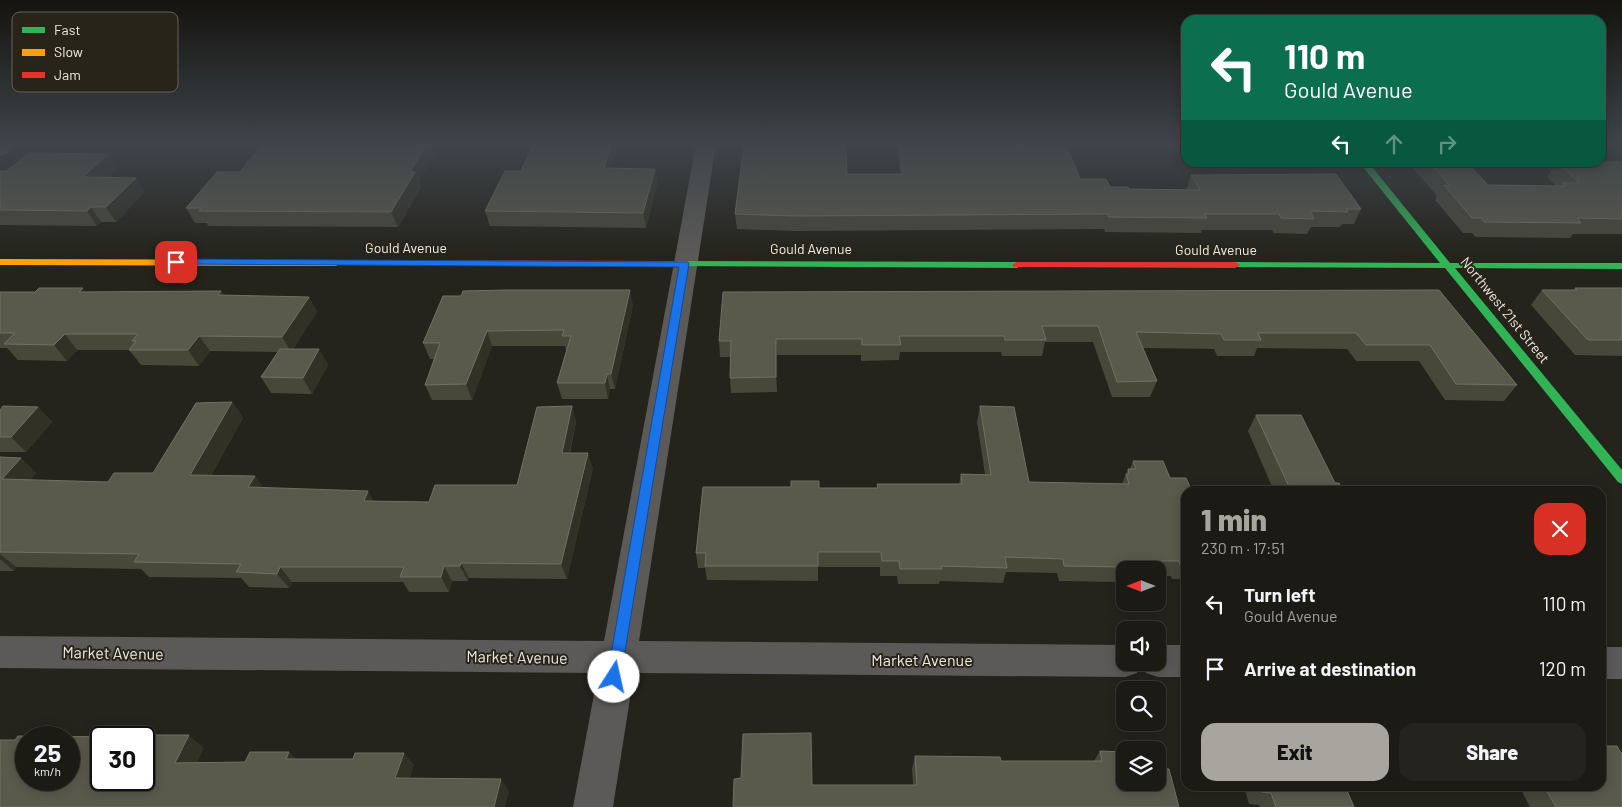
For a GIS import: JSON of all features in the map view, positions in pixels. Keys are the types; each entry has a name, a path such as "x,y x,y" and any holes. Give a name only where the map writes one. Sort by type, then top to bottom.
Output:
{"street":[{"path":"593,807 699,182"},
{"name":"Northwest 21st Street","path":"1379,182 1622,479"},
{"name":"Gould Avenue","path":"0,262 1622,266"},
{"name":"Market Avenue","path":"0,652 1116,661"},
{"path":"1166,661 1181,661"},
{"path":"1606,663 1622,663"}],"building":[{"path":"0,182 132,182 106,207 91,207 87,211 0,210"},
{"path":"209,182 409,182 391,212 199,211 201,208 186,208"},
{"path":"500,182 652,182 643,213 485,211"},
{"path":"739,182 1107,182 1110,187 1128,187 1129,189 1200,190 1195,182 1341,182 1361,209 1346,209 1348,212 1310,211 1314,219 1281,218 1279,214 1205,214 1207,218 1109,217 1108,214 795,216 735,214"},
{"path":"1446,182 1485,182 1488,185 1565,186 1562,183 1622,182 1622,219 1577,218 1581,223 1484,222 1482,218 1472,218 1444,185 1450,186"},
{"path":"39,288 83,288 79,292 221,291 218,295 309,297 282,337 199,336 188,350 129,350 136,341 132,341 138,334 65,334 54,345 4,344 15,333 0,333 0,292 35,292"},
{"path":"1575,288 1622,288 1622,340 1588,340 1542,290 1577,290"},
{"path":"630,290 611,374 607,374 605,383 557,383 571,336 562,336 564,330 487,331 466,384 425,385 440,343 423,343 443,296 461,296 463,291"},
{"path":"1439,290 1517,385 1456,384 1430,345 1366,345 1356,333 1258,333 1261,340 1224,340 1221,334 1136,332 1157,381 1117,382 1098,326 1042,326 1046,340 1005,340 1004,336 899,336 901,345 862,345 862,339 776,339 776,377 730,378 731,341 719,341 723,292"},
{"path":"280,349 319,349 303,378 261,377"},
{"path":"232,402 190,475 255,476 248,487 368,491 364,501 429,502 435,485 517,485 537,407 572,406 562,453 588,453 561,564 461,563 460,566 444,566 441,577 400,577 404,567 280,567 277,574 236,572 241,564 134,562 139,554 0,552 0,457 21,458 2,479 108,482 114,473 153,473 196,403"},
{"path":"3,406 38,407 11,437 0,437 0,410"},
{"path":"980,406 1014,407 1029,482 1129,484 1126,474 1129,474 1128,469 1136,469 1133,461 1163,461 1170,478 1186,478 1190,486 1181,486 1181,565 1179,561 1116,561 1116,567 1064,566 1063,559 1005,557 1007,568 941,566 942,569 900,569 899,561 882,561 881,552 818,552 818,566 705,566 706,553 696,553 703,487 791,487 791,481 819,481 819,488 878,488 877,484 962,484 961,474 991,475"},
{"path":"1256,415 1301,415 1335,483 1339,483 1340,486 1289,486"},
{"path":"811,733 812,785 917,785 915,756 1000,757 1001,761 1102,761 1100,751 1116,752 1116,791 1166,791 1166,769 1169,769 1179,807 733,807 734,779 741,778 743,734"},
{"path":"155,735 189,735 175,763 245,762 250,752 289,752 286,759 353,759 355,753 404,753 395,778 501,779 494,807 0,807 0,740 15,740 15,791 80,791 80,737 90,737 90,791 155,791"},
{"path":"1606,746 1617,746 1622,753 1622,807 1556,807 1547,791 1606,791"},
{"path":"1347,791 1354,807 1276,807 1271,793 1261,792"}],"traffic: fast":[{"path":"1379,182 1622,479"},
{"path":"675,264 1017,265"},
{"path":"1235,265 1622,266"}],"traffic: slow":[{"path":"0,262 336,263"}],"traffic: jam":[{"path":"336,263 675,264"},
{"path":"1017,265 1235,265"}],"route":[{"path":"176,262 684,264 614,677"}]}
